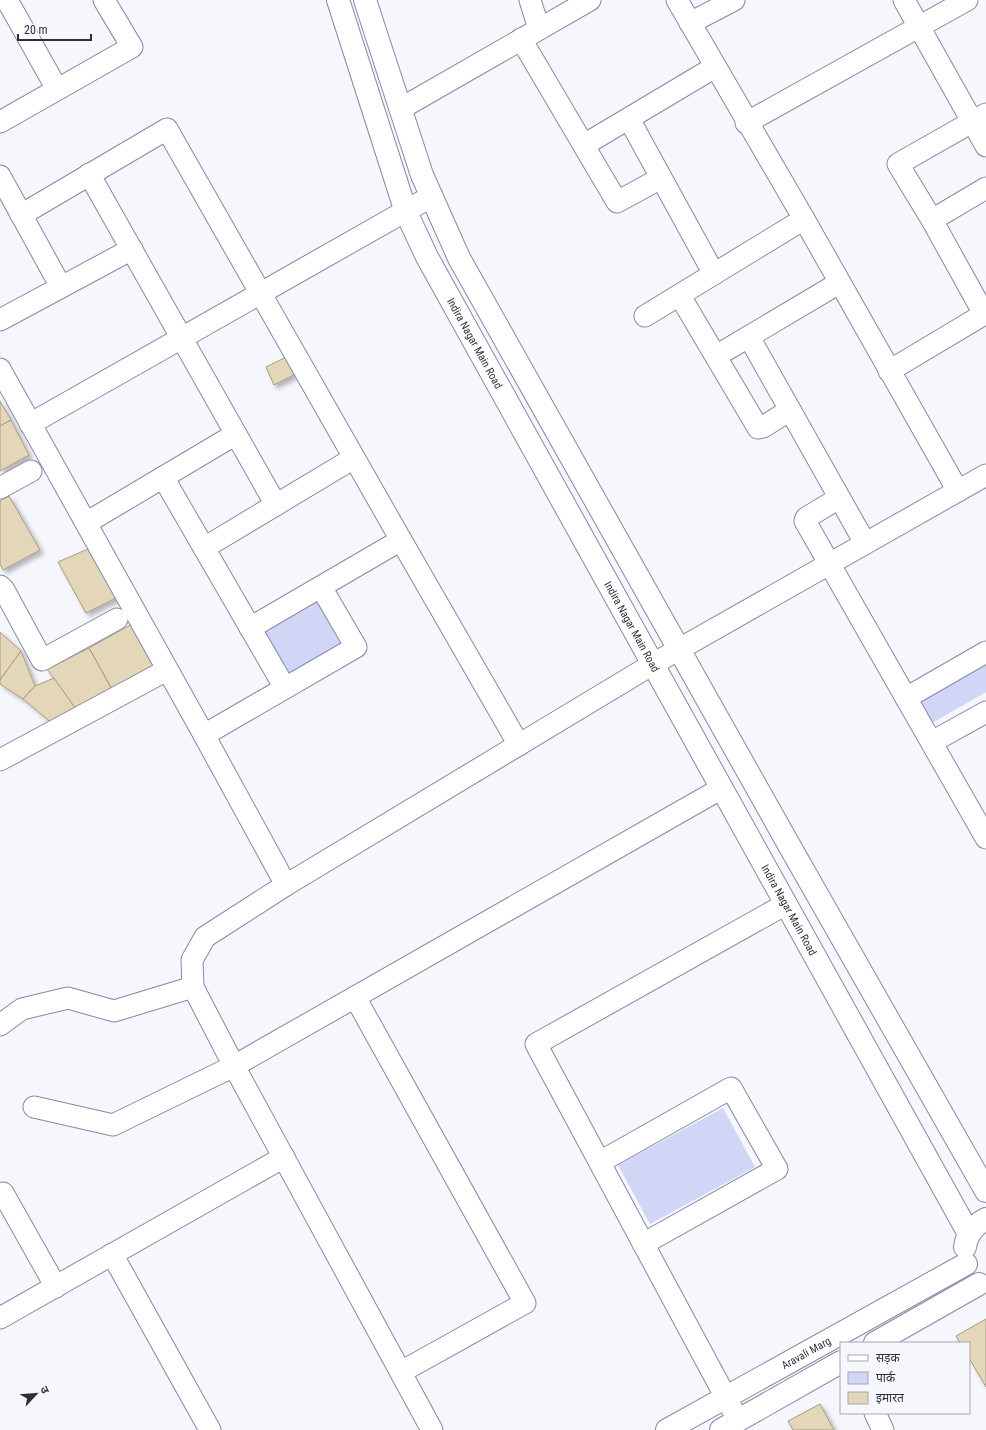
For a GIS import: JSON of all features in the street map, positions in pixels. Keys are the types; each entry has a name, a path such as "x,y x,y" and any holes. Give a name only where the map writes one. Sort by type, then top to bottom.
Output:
{"street":[{"path":"7,0 57,89"},
{"path":"0,122 132,47 104,0"},
{"name":"Indira Nagar Main Road","path":"338,0 406,212 427,257 969,1234"},
{"path":"365,0 422,175 459,258 986,1190"},
{"path":"530,0 539,29"},
{"path":"400,109 590,0"},
{"path":"676,0 804,219 958,491"},
{"path":"690,24 734,0"},
{"path":"904,0 918,28 979,118 986,146"},
{"path":"746,122 967,0"},
{"path":"521,40 617,202 661,178"},
{"path":"584,144 629,119 715,67"},
{"path":"889,371 985,314 932,220 898,164 979,118"},
{"path":"629,119 714,274"},
{"path":"21,215 167,129 519,745"},
{"path":"89,174 276,505"},
{"path":"0,176 61,287"},
{"path":"932,220 986,188"},
{"path":"30,424 432,196"},
{"path":"645,316 804,219"},
{"path":"0,320 132,249"},
{"path":"716,356 839,283"},
{"path":"680,296 758,428 763,427 790,410"},
{"path":"749,337 865,543"},
{"path":"0,369 286,885"},
{"path":"86,523 236,434"},
{"path":"204,548 354,458"},
{"path":"0,488 31,471"},
{"path":"432,1430 234,1066 193,987 192,960 205,937 286,885 653,664 986,475"},
{"path":"163,477 285,688"},
{"path":"839,498 805,519 906,698 983,825"},
{"path":"250,628 401,540"},
{"path":"0,586 4,590 42,660 117,619"},
{"path":"204,735 356,647 321,587"},
{"path":"906,698 986,652"},
{"path":"0,760 167,670"},
{"path":"932,742 986,712"},
{"path":"34,1107 113,1125 234,1066 722,788"},
{"path":"786,904 536,1044 726,1398 730,1425 840,1363"},
{"path":"0,1025 22,1008 68,998 114,1011 193,987"},
{"path":"355,997 525,1303 401,1372"},
{"path":"600,1162 731,1088 777,1169 643,1244"},
{"path":"0,1318 284,1156"},
{"path":"0,1194 4,1193 56,1287"},
{"path":"877,1342 983,1286 970,1274 966,1264 964,1251 969,1234 979,1222 986,1219"},
{"path":"112,1254 210,1430"},
{"name":"Aravali Marg","path":"671,1429 966,1264"},
{"path":"875,1414 883,1430"}],"green space":[{"path":"319,601 348,649 290,683 261,635"},
{"path":"986,641 986,692 925,727 903,688"},
{"path":"723,1108 755,1167 650,1224 618,1165"}],"building":[{"path":"286,357 294,375 274,385 266,367"},
{"path":"0,401 11,420 0,426"},
{"path":"11,420 29,455 0,471 0,426"},
{"path":"9,496 40,550 3,570 0,564 0,501"},
{"path":"90,548 118,597 86,613 58,562"},
{"path":"132,624 158,670 114,693 89,648"},
{"path":"0,632 21,651 0,680"},
{"path":"89,648 114,693 78,712 47,669"},
{"path":"21,651 35,686 23,699 0,684 0,680"},
{"path":"54,678 78,712 52,723 23,699 35,686"},
{"path":"986,1319 986,1387 970,1360 970,1342 959,1342 956,1336"},
{"path":"820,1404 834,1430 793,1430 788,1421"}]}
